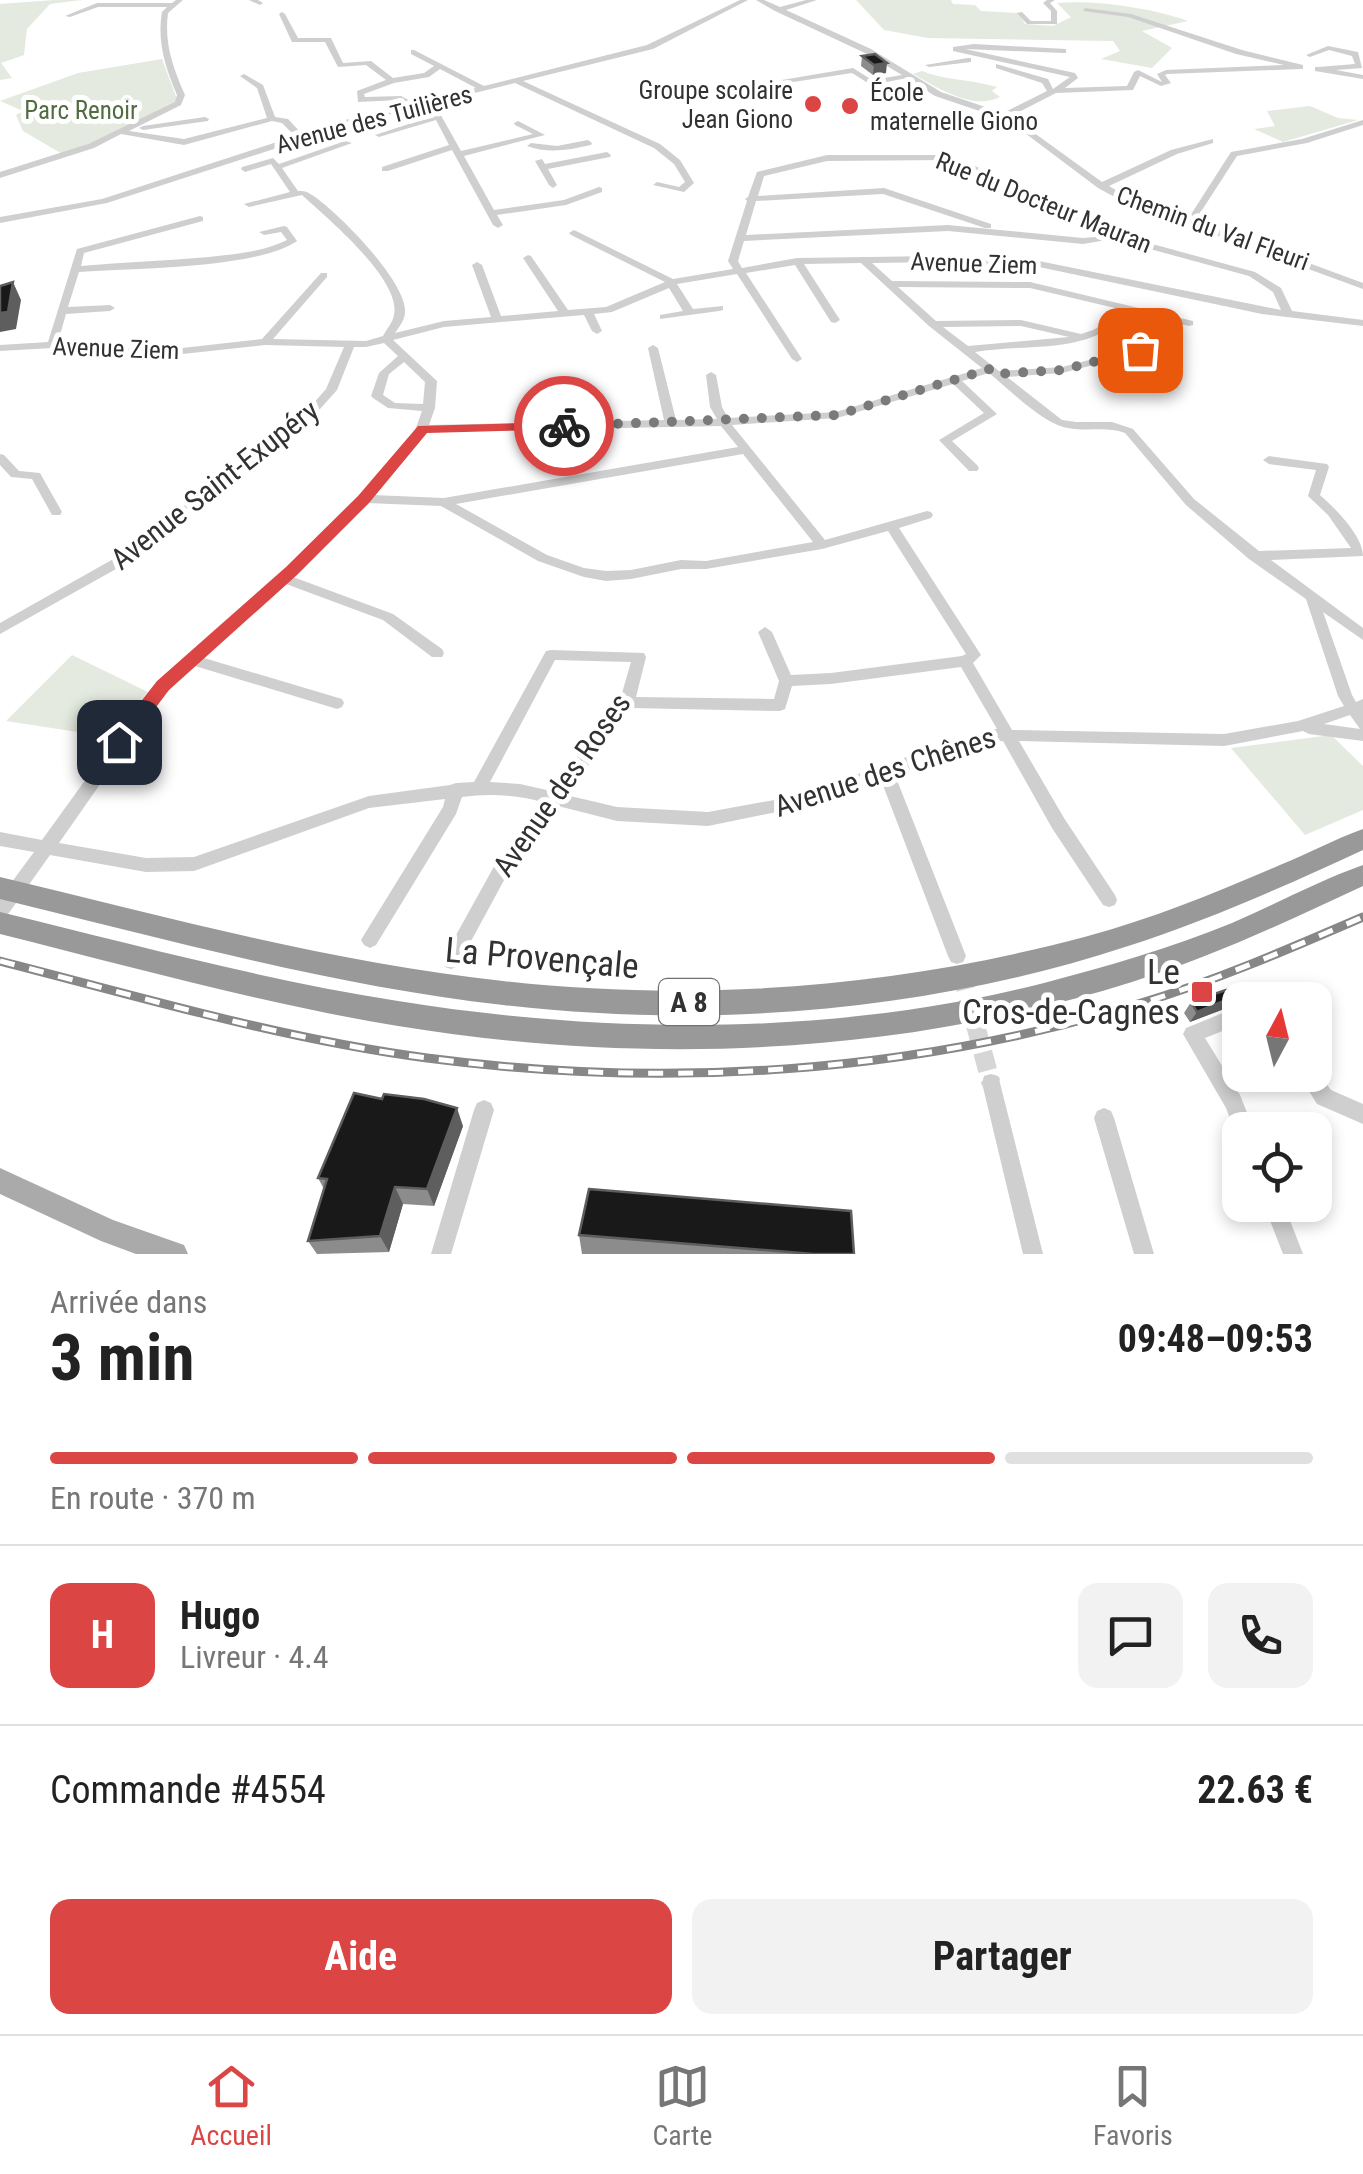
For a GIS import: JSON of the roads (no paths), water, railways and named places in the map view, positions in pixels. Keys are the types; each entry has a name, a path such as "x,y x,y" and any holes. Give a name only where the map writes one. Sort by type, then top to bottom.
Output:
{"highway":[{"name":"La Provençale","path":"0,888 235,944 424,982 537,996 680,1003 859,992 1050,956 1196,912 1363,838"},
{"name":"A 8","path":"0,922 262,986 455,1022 549,1033 742,1036 918,1017 1088,982 1223,938 1363,875"}],"main road":[{"path":"0,1181 110,1232 175,1254"},
{"path":"110,1232 129,1254"},
{"path":"110,1232 140,1254"}],"street":[{"path":"68,16 97,5 170,5 180,0"},
{"name":"Avenue des Tuilières","path":"0,220 104,202 300,137 412,105 661,43 743,1 758,0"},
{"name":"Chemin du Val Fleuri","path":"758,0 868,50 944,96 1006,116 1101,186 1363,286"},
{"name":"Chemin du Val Fleuri","path":"770,0 780,9"},
{"path":"780,9 814,0"},
{"path":"1020,13 1030,23 1055,23 1057,18 1046,3 1052,0"},
{"path":"0,176 122,132 180,100 162,51 162,26 170,5"},
{"path":"928,65 958,58 994,64 1044,81 1055,92 1130,88 1138,72 1161,84 1166,83 1161,74 1166,72 1300,67 1239,52 1130,15 1085,10"},
{"path":"282,14 296,40 328,40 340,65 368,63 392,81"},
{"path":"1006,116 1055,92 1074,78 1072,74 956,49 972,44 1006,51 1063,51"},
{"path":"1310,55 1328,48 1355,54 1358,66 1318,69 1363,77"},
{"path":"414,52 437,67 466,76 484,89"},
{"path":"412,105 401,98 360,99 363,91 428,74 437,67"},
{"path":"770,84 853,70 870,84 908,76"},
{"path":"244,76 260,88 272,119"},
{"path":"516,81 657,146 677,162 690,183 681,190 657,185"},
{"path":"429,101 495,213 498,225"},
{"path":"379,135 438,116"},
{"path":"122,132 205,119"},
{"path":"122,132 184,142 272,119 284,122 300,137"},
{"path":"1191,221 1234,154 1304,140 1363,122"},
{"path":"518,123 541,134 528,143"},
{"path":"1101,186 1174,152 1210,141"},
{"path":"244,169 348,143"},
{"path":"528,143 553,185"},
{"path":"386,169 458,150 528,143 557,148 588,143"},
{"path":"0,912 150,701 364,499 423,429 430,381 388,340 400,313 391,290 365,245 300,193 262,150"},
{"name":"Rue du Docteur Mauran","path":"736,270 733,262 739,238 760,174 781,166 858,156 935,154 1159,250 1252,274 1276,290 1288,315"},
{"path":"543,168 607,155"},
{"path":"258,188 270,199"},
{"path":"495,213 566,202 599,190"},
{"path":"248,204 300,193"},
{"path":"750,199 894,193 986,225 995,232"},
{"path":"52,345 78,254 86,248 127,242 200,219"},
{"path":"739,238 937,228 1083,241 1098,239 1110,228"},
{"path":"74,269 241,256 282,248 292,241 284,229 264,232"},
{"path":"574,233 672,282 690,313"},
{"path":"528,258 565,314"},
{"name":"Avenue Ziem","path":"0,348 52,345 156,354 265,342 350,345 388,340 444,324 624,306 672,282 797,261 962,259 1048,265 1288,315 1363,323"},
{"path":"862,260 933,324 1062,424 1125,428 1190,502 1253,556 1363,635"},
{"path":"797,261 835,320"},
{"path":"476,265 497,318"},
{"path":"736,270 797,359"},
{"path":"265,342 324,275"},
{"path":"887,284 1030,285 1189,323"},
{"path":"966,350 1034,346 1114,325 1127,307"},
{"path":"61,311 110,308"},
{"path":"664,317 719,308"},
{"path":"588,312 597,332"},
{"path":"933,324 1020,323 1076,335"},
{"name":"Avenue Saint-Exupéry","path":"0,629 136,552 257,452 320,406 350,345"},
{"path":"653,348 671,424"},
{"path":"423,429 671,424 837,415 993,372 1062,370 1140,350 1177,350"},
{"path":"405,355 384,373 376,396 392,406 429,408"},
{"path":"711,375 716,408 724,422 822,544"},
{"path":"955,380 991,414 944,440 973,468"},
{"path":"364,499 444,502 743,450"},
{"path":"0,458 14,474 36,476 56,512"},
{"path":"1269,460 1322,467 1312,492 1361,552"},
{"path":"444,502 556,564 606,576 722,563 822,544 927,515"},
{"path":"786,681 826,681 905,666 966,661 974,655 891,526"},
{"path":"1253,556 1361,552"},
{"path":"284,578 388,617 437,653"},
{"path":"1312,599 1363,724"},
{"path":"627,702 780,704 786,681 765,632"},
{"name":"Avenue des Roses","path":"451,961 503,866 627,702 638,657 551,655 480,788"},
{"path":"192,660 337,703"},
{"path":"966,661 1109,900"},
{"name":"Avenue des Chênes","path":"0,839 42,854 146,865 194,864 239,852 356,806 480,788 636,816 708,819 780,807 973,739 1006,733 1195,741 1298,727 1357,707"},
{"path":"1298,727 1363,735"},
{"path":"885,770 957,956"},
{"path":"370,940 450,809 456,790"},
{"path":"1222,1022 1192,1034 1222,1084"},
{"path":"991,1084 1034,1254"},
{"path":"1320,1092 1363,1114"},
{"path":"441,1254 484,1110"},
{"path":"1104,1118 1144,1254"},
{"path":"1281,1222 1293,1254"}],"tunnel":[{"path":"961,971 991,1083"}],"railway":[{"path":"0,961 212,1016 373,1050 516,1067 696,1073 875,1060 1051,1028 1195,985 1363,917"}],"place":[{"name":"Groupe scolaire Jean Giono","path":"813,104"},
{"name":"École maternelle Giono","path":"850,106"},
{"name":"Le Cros-de-Cagnes","path":"1202,992"}],"park label":[{"name":"Parc Renoir","path":"81,110"}]}
